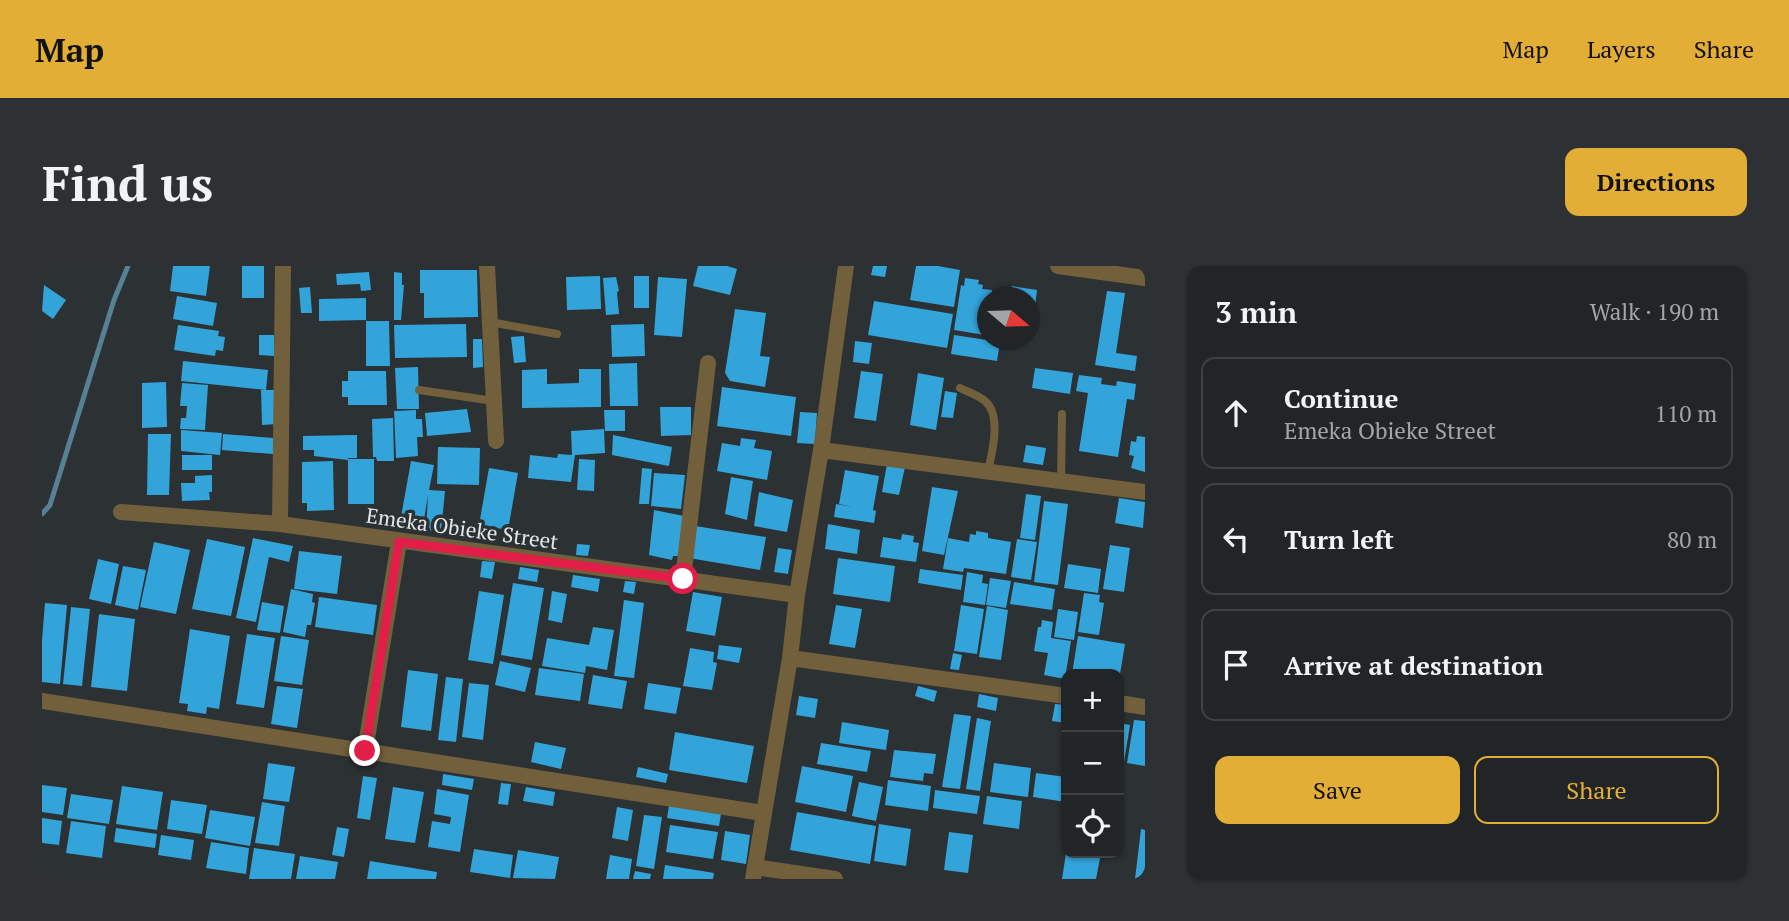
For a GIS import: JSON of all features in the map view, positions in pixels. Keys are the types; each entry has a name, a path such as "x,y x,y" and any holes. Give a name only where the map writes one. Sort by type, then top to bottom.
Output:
{"street":[{"path":"280,524 284,266"},
{"path":"487,266 496,440"},
{"path":"835,879 754,873 790,658 846,266"},
{"path":"1058,266 1145,278"},
{"path":"683,579 708,363"},
{"path":"821,450 1145,492"},
{"name":"Emeka Obieke Street","path":"121,512 280,524 797,595"},
{"path":"365,751 399,542"},
{"path":"790,658 1061,695"},
{"path":"42,701 763,813"},
{"path":"1124,704 1145,707"}],"lane":[{"path":"490,322 557,334"},
{"path":"960,387 985,401 993,411 994,434 988,472"},
{"path":"419,390 494,401"},
{"path":"1061,481 1062,414"}],"building":[{"path":"173,266 210,266 206,296 170,291"},
{"path":"242,266 264,266 264,298 242,298"},
{"path":"698,266 727,266 737,269 730,295 693,286"},
{"path":"873,266 887,266 885,277 871,275"},
{"path":"916,266 960,270 954,307 910,300"},
{"path":"420,270 477,270 478,317 424,318"},
{"path":"369,272 371,290 361,291 360,284 337,285 336,274"},
{"path":"394,272 402,273 404,285 401,320 394,320"},
{"path":"600,276 601,309 567,310 566,277"},
{"path":"634,276 649,276 649,308 634,308"},
{"path":"616,277 619,314 606,315 603,278"},
{"path":"658,277 687,279 682,337 654,335"},
{"path":"965,278 979,280 978,284 983,285 977,287 977,334 954,330 961,285 964,286"},
{"path":"44,285 66,300 53,319 42,311"},
{"path":"310,287 312,313 301,313 299,288"},
{"path":"1107,291 1125,293 1116,353 1137,356 1135,371 1095,365"},
{"path":"177,296 217,303 213,326 173,319"},
{"path":"366,298 366,320 319,321 319,299"},
{"path":"874,301 953,314 947,348 868,335"},
{"path":"735,309 766,313 760,356 770,357 765,387 730,381 725,373"},
{"path":"366,321 389,321 390,366 366,366"},
{"path":"466,324 467,357 395,358 394,325"},
{"path":"644,324 645,356 612,357 611,325"},
{"path":"178,325 219,331 218,336 225,337 223,351 216,350 215,356 174,350"},
{"path":"259,335 274,335 274,356 259,355"},
{"path":"954,335 977,338 977,350 999,350 997,361 951,354"},
{"path":"524,336 526,362 514,363 511,337"},
{"path":"473,339 482,339 483,367 473,368"},
{"path":"855,341 872,343 869,364 853,362"},
{"path":"183,361 268,370 266,390 181,381"},
{"path":"637,363 638,406 610,406 609,364"},
{"path":"418,367 419,409 397,409 395,368"},
{"path":"1035,368 1073,373 1070,394 1032,388"},
{"path":"547,369 547,384 579,383 579,369 601,369 601,407 522,408 522,370"},
{"path":"348,371 386,371 387,405 348,405 348,397 342,397 342,381 348,381"},
{"path":"861,371 883,374 876,421 854,418"},
{"path":"918,373 944,378 936,430 910,425"},
{"path":"1079,375 1102,378 1101,384 1116,386 1117,381 1136,384 1134,400 1127,399 1118,457 1079,451 1088,393 1076,391"},
{"path":"166,382 167,427 142,428 142,383"},
{"path":"182,383 208,385 205,430 180,429 181,418 186,418 187,406 180,406"},
{"path":"722,387 796,397 791,436 717,426"},
{"path":"261,390 276,390 277,424 262,425"},
{"path":"945,391 957,393 953,418 941,417"},
{"path":"660,407 691,407 691,435 661,436"},
{"path":"467,409 471,432 427,436 425,413"},
{"path":"416,410 416,419 422,419 423,437 417,437 418,456 396,458 394,411"},
{"path":"604,410 625,410 625,431 605,431"},
{"path":"800,412 817,413 815,444 797,443"},
{"path":"393,418 394,461 377,461 376,457 373,457 372,419"},
{"path":"604,429 605,453 575,455 571,482 528,478 530,455 557,458 558,454 572,455 571,431"},
{"path":"181,430 222,433 220,455 181,451"},
{"path":"148,434 171,434 169,495 147,495"},
{"path":"223,434 274,438 273,454 222,450"},
{"path":"357,435 357,458 348,460 314,456 314,450 303,450 303,436"},
{"path":"613,435 672,447 669,466 612,455"},
{"path":"1137,436 1145,437 1145,472 1131,468 1134,456 1129,455 1131,441 1136,442"},
{"path":"741,438 756,440 754,448 772,451 767,480 717,471 722,443 740,446"},
{"path":"1026,445 1046,448 1043,465 1023,462"},
{"path":"438,447 480,448 479,485 437,484"},
{"path":"182,455 212,455 212,470 182,470"},
{"path":"348,459 374,459 374,504 348,504"},
{"path":"579,459 595,460 594,491 577,490"},
{"path":"333,461 334,510 307,511 307,503 302,503 302,462"},
{"path":"411,461 434,465 429,490 445,491 441,532 426,530 428,495 422,532 399,528"},
{"path":"887,464 905,467 899,495 882,492"},
{"path":"489,468 518,473 508,530 479,525"},
{"path":"642,468 652,469 649,504 639,504"},
{"path":"845,470 879,476 873,510 876,511 874,523 834,517 836,504 853,507 839,504"},
{"path":"654,473 685,475 681,509 651,506"},
{"path":"212,475 210,500 182,501 181,483 195,483 195,476"},
{"path":"731,477 753,481 747,520 725,514"},
{"path":"932,487 958,491 944,555 922,551"},
{"path":"759,492 793,500 787,532 754,526"},
{"path":"1026,494 1041,496 1035,540 1020,538"},
{"path":"1119,498 1145,502 1143,528 1115,523"},
{"path":"1044,501 1068,504 1058,585 1034,582"},
{"path":"654,510 684,516 679,556 673,556 672,560 649,555"},
{"path":"828,524 860,530 857,554 825,549"},
{"path":"695,526 766,537 760,570 689,558"},
{"path":"976,531 988,533 988,538 1011,542 1006,574 964,568 963,572 943,569 948,538 969,542 970,534 976,535"},
{"path":"902,534 914,536 913,542 919,543 916,562 880,557 883,537 901,540"},
{"path":"253,538 293,546 289,562 269,557 256,622 236,618"},
{"path":"207,539 245,547 231,616 192,609"},
{"path":"1017,539 1037,542 1031,580 1011,577"},
{"path":"154,542 190,550 176,614 140,607"},
{"path":"577,544 590,545 588,556 576,555"},
{"path":"1110,545 1130,548 1124,592 1103,589"},
{"path":"778,548 792,550 788,574 774,572"},
{"path":"299,551 342,556 337,594 294,589"},
{"path":"838,558 895,566 890,602 833,594"},
{"path":"98,559 119,564 111,604 89,599"},
{"path":"482,561 495,562 492,579 480,577"},
{"path":"1068,564 1101,569 1098,593 1064,588"},
{"path":"123,566 146,570 138,610 115,605"},
{"path":"520,567 539,570 537,582 518,579"},
{"path":"920,569 963,575 961,590 918,583"},
{"path":"967,572 983,575 982,583 988,584 985,605 963,602"},
{"path":"573,575 600,579 598,592 571,587"},
{"path":"990,578 1011,581 1006,608 986,605"},
{"path":"625,581 636,582 634,594 623,592"},
{"path":"1014,582 1055,589 1052,610 1010,604"},
{"path":"513,583 544,588 532,660 501,655"},
{"path":"291,589 313,594 312,602 315,603 311,625 307,625 305,637 283,632"},
{"path":"479,591 504,595 493,664 468,660"},
{"path":"552,591 567,594 562,623 548,620"},
{"path":"693,592 722,597 715,636 686,631"},
{"path":"1084,593 1100,595 1099,602 1104,603 1099,635 1078,632"},
{"path":"319,597 377,605 373,635 315,627"},
{"path":"624,600 644,603 634,678 614,676"},
{"path":"262,602 284,606 280,633 257,630"},
{"path":"45,603 67,605 60,684 42,682"},
{"path":"836,605 862,609 855,648 829,644"},
{"path":"961,605 984,609 977,654 954,651"},
{"path":"987,606 1008,610 1001,660 979,657"},
{"path":"71,607 90,609 82,686 63,684"},
{"path":"1058,609 1078,612 1074,640 1054,637"},
{"path":"99,614 135,619 127,691 91,687"},
{"path":"1042,620 1053,622 1051,638 1071,641 1067,669 1061,669 1061,678 1044,675 1048,653 1034,651 1038,627 1041,627"},
{"path":"593,627 614,630 607,670 586,666 585,673 542,666 547,638 589,645"},
{"path":"190,629 230,636 219,709 207,707 206,714 187,711 188,704 179,703"},
{"path":"247,634 275,638 264,708 236,704"},
{"path":"281,636 309,640 302,685 274,681"},
{"path":"1078,636 1125,644 1121,669 1073,669"},
{"path":"719,645 742,648 739,663 717,659"},
{"path":"690,648 714,652 713,662 717,663 712,690 683,686"},
{"path":"953,653 962,655 959,670 950,669"},
{"path":"500,661 531,668 525,692 495,685"},
{"path":"539,668 584,674 580,701 535,695"},
{"path":"408,670 438,674 431,731 401,727"},
{"path":"593,675 627,681 622,709 588,704"},
{"path":"446,677 463,679 456,742 438,740"},
{"path":"469,683 489,685 483,740 462,737"},
{"path":"648,683 681,688 676,714 644,709"},
{"path":"277,686 303,689 297,728 271,724"},
{"path":"918,686 937,691 934,702 915,696"},
{"path":"979,694 998,698 996,711 977,707"},
{"path":"799,696 818,699 815,718 796,715"},
{"path":"1055,704 1061,705 1061,722 1052,721"},
{"path":"954,714 971,716 960,789 942,787"},
{"path":"977,718 991,721 980,791 966,789"},
{"path":"1134,720 1145,721 1145,766 1127,763"},
{"path":"842,722 889,730 886,750 839,743"},
{"path":"1124,724 1130,725 1124,762"},
{"path":"675,732 754,746 747,783 669,770"},
{"path":"535,742 566,748 561,769 531,762"},
{"path":"821,743 871,751 867,772 817,764"},
{"path":"894,750 936,754 933,774 924,773 923,781 890,777"},
{"path":"268,763 295,767 289,802 263,799"},
{"path":"994,763 1031,768 1028,797 990,792"},
{"path":"802,766 853,776 846,812 795,802"},
{"path":"638,767 668,774 666,783 636,777"},
{"path":"1036,773 1061,776 1061,801 1033,797"},
{"path":"443,774 474,779 472,790 442,785"},
{"path":"363,776 377,778 370,820 357,818"},
{"path":"888,780 931,786 928,811 885,805"},
{"path":"859,782 883,787 876,821 852,816"},
{"path":"501,783 511,784 508,805 498,804"},
{"path":"42,785 67,788 63,815 42,812"},
{"path":"122,786 163,792 157,830 116,824"},
{"path":"393,787 424,792 415,843 385,839"},
{"path":"526,787 555,792 553,806 523,801"},
{"path":"437,789 469,795 460,852 428,847 432,821 450,824 451,817 434,814"},
{"path":"935,790 980,796 977,814 933,808"},
{"path":"71,794 113,800 109,824 67,818"},
{"path":"987,796 1022,801 1019,829 983,824"},
{"path":"171,800 207,805 202,834 167,829"},
{"path":"262,802 285,806 279,846 255,843"},
{"path":"669,806 721,814 719,826 667,818"},
{"path":"617,807 633,810 628,841 612,838"},
{"path":"210,810 255,817 250,846 205,838"},
{"path":"797,812 876,826 870,864 790,850"},
{"path":"644,815 662,817 654,869 636,866"},
{"path":"42,818 62,821 59,845 42,843"},
{"path":"71,821 106,826 102,858 66,853"},
{"path":"879,824 911,829 906,866 874,861"},
{"path":"670,825 718,832 713,859 666,852"},
{"path":"337,827 349,829 344,857 332,855"},
{"path":"116,828 157,834 155,848 114,842"},
{"path":"1141,829 1145,830 1145,879 1135,879"},
{"path":"725,831 750,835 746,864 721,860"},
{"path":"949,832 973,835 968,873 944,870"},
{"path":"161,835 194,840 191,860 158,855"},
{"path":"211,842 249,848 246,874 206,868"},
{"path":"254,848 295,854 291,879 249,879"},
{"path":"474,849 513,855 510,878 470,872"},
{"path":"518,850 559,857 555,879 513,878"},
{"path":"610,855 632,859 629,879 606,879"},
{"path":"300,856 338,862 335,879 296,879"},
{"path":"1065,858 1100,858 1096,879 1062,879"},
{"path":"370,861 437,872 436,879 367,879"},
{"path":"665,865 714,873 713,879 663,879"},
{"path":"635,871 651,874 650,879 633,879"}],"waterway":[{"path":"42,514 50,505 114,300 128,266"}],"route":[{"path":"365,751 399,542 683,579"}]}
